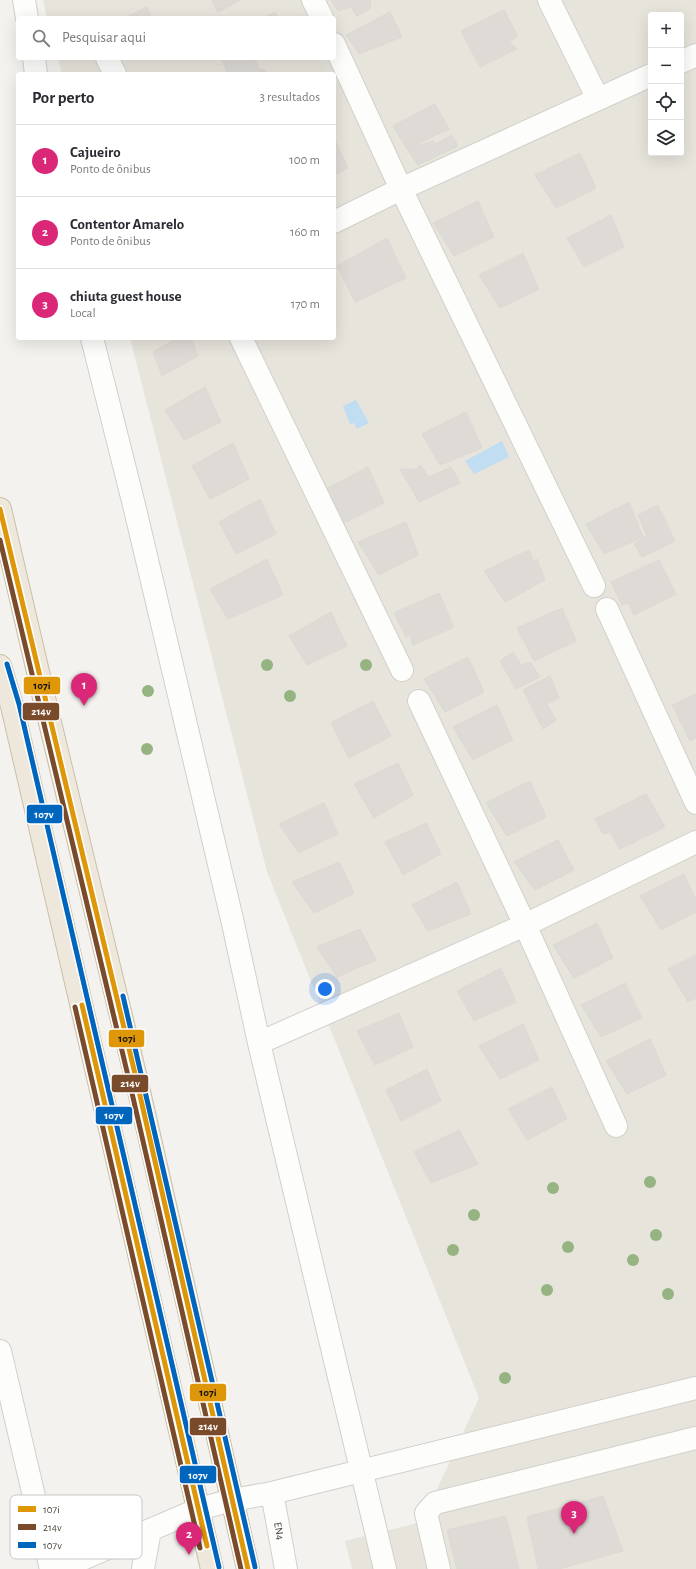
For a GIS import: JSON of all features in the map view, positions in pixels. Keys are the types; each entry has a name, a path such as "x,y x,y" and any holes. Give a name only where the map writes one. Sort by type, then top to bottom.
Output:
{"highway":[{"path":"0,509 31,644 138,1086 248,1569"},
{"path":"0,666 12,706 212,1569"}],"street":[{"path":"24,0 27,16"},
{"path":"314,0 321,16"},
{"path":"549,0 598,99"},
{"path":"336,48 401,188 594,586"},
{"path":"684,61 696,55"},
{"path":"34,60 36,72"},
{"path":"108,60 113,72"},
{"path":"336,221 401,188 648,77"},
{"path":"96,340 232,919 259,1043 385,1569"},
{"path":"242,340 402,670"},
{"path":"607,609 696,803"},
{"path":"419,701 525,925 616,1126"},
{"path":"259,1043 525,925 696,842"},
{"path":"0,1351 34,1495"},
{"path":"142,1533 199,1509 232,1500 272,1493 696,1388"},
{"path":"439,1569 426,1513 435,1503 696,1438"},
{"name":"EN4","path":"272,1493 286,1569"},
{"path":"143,1569 150,1530"},
{"path":"49,1559 51,1569"},
{"path":"59,1569 82,1559"}],"shaded area":[{"path":"43,0 696,0 696,1569 352,1569 345,1541 422,1522 479,1398 267,872 131,340 336,340 336,72 62,72 58,60 336,60 336,16 47,16"}],"water":[{"path":"356,400 369,423 357,429 354,423 350,424 343,406"},
{"path":"502,441 509,457 474,474 465,461"}],"building":[{"path":"211,0 241,0 218,12"},
{"path":"331,0 370,0 371,8 357,16 351,7 338,11"},
{"path":"147,7 151,16 129,16"},
{"path":"504,10 518,36 509,42 517,49 480,67 461,31"},
{"path":"275,12 277,16 266,16"},
{"path":"390,12 402,37 359,54 346,35"},
{"path":"222,60 255,60 260,70 264,69 266,72 227,72"},
{"path":"435,104 449,129 407,149 393,126"},
{"path":"452,135 458,146 418,165 407,149 433,141 436,144"},
{"path":"336,142 348,168 336,174"},
{"path":"580,153 596,188 556,208 535,175"},
{"path":"478,201 494,237 454,256 433,223"},
{"path":"611,215 624,247 584,267 567,238"},
{"path":"387,238 406,278 355,302 337,266"},
{"path":"523,253 539,289 500,308 479,275"},
{"path":"174,340 192,340 198,356 162,376 153,352"},
{"path":"205,387 221,422 184,440 165,410"},
{"path":"466,412 482,448 440,465 422,434"},
{"path":"233,443 249,479 210,499 192,466"},
{"path":"420,465 429,477 451,467 460,483 419,502 400,469 416,469"},
{"path":"368,467 384,503 344,523 324,490"},
{"path":"260,499 276,534 236,554 219,522"},
{"path":"629,502 643,537 604,554 586,524"},
{"path":"658,505 675,541 642,557 634,544 647,536 638,515"},
{"path":"406,522 418,555 379,575 358,542"},
{"path":"529,550 534,562 537,559 545,580 505,602 484,571"},
{"path":"267,559 283,595 228,619 210,589"},
{"path":"659,560 676,594 634,615 628,603 622,605 611,582"},
{"path":"439,593 454,627 413,645 410,635 406,637 394,613"},
{"path":"562,608 576,641 534,661 517,628"},
{"path":"331,612 347,646 307,665 289,636"},
{"path":"513,652 521,665 530,662 540,677 516,689 500,661"},
{"path":"468,657 484,692 445,712 424,679"},
{"path":"550,676 559,698 547,704 556,720 543,729 523,690"},
{"path":"696,694 696,738 690,741 672,705"},
{"path":"373,701 391,736 349,758 331,723"},
{"path":"497,705 513,740 473,760 453,727"},
{"path":"398,763 413,795 374,818 354,784"},
{"path":"530,781 546,817 507,836 486,803"},
{"path":"646,794 665,827 620,849 610,832 603,834 595,819"},
{"path":"324,803 338,834 299,853 279,824"},
{"path":"426,823 441,854 403,875 385,842"},
{"path":"558,840 574,870 535,890 514,862"},
{"path":"339,862 354,893 314,913 292,882"},
{"path":"684,874 696,900 696,912 661,930 640,896"},
{"path":"457,882 471,914 428,931 412,905"},
{"path":"597,923 613,958 574,978 553,945"},
{"path":"360,929 376,960 337,977 317,947"},
{"path":"696,955 696,998 688,1002 668,969"},
{"path":"501,968 516,1002 474,1021 457,991"},
{"path":"625,983 642,1018 601,1037 581,1005"},
{"path":"399,1013 413,1047 375,1065 357,1031"},
{"path":"523,1024 539,1060 500,1079 479,1046"},
{"path":"650,1039 666,1075 627,1094 606,1061"},
{"path":"427,1069 441,1101 401,1121 386,1090"},
{"path":"552,1087 567,1119 527,1140 508,1109"},
{"path":"459,1130 478,1164 431,1183 414,1152"},
{"path":"603,1496 623,1551 559,1569 538,1569 527,1517"},
{"path":"506,1516 519,1569 457,1569 447,1530"}],"transit line":[{"name":"107i","path":"0,509 136,1078 248,1569"},
{"name":"214v","path":"0,540 129,1080 241,1569"},
{"name":"107v","path":"7,664 19,704 219,1567"},
{"name":"107v","path":"123,996 255,1567"},
{"name":"107i","path":"82,1005 207,1546"},
{"name":"214v","path":"75,1007 200,1548"}],"place":[{"name":"Cajueiro","path":"84,706"},
{"name":"chiuta guest house","path":"574,1534"},
{"name":"Contentor Amarelo","path":"189,1555"}]}
